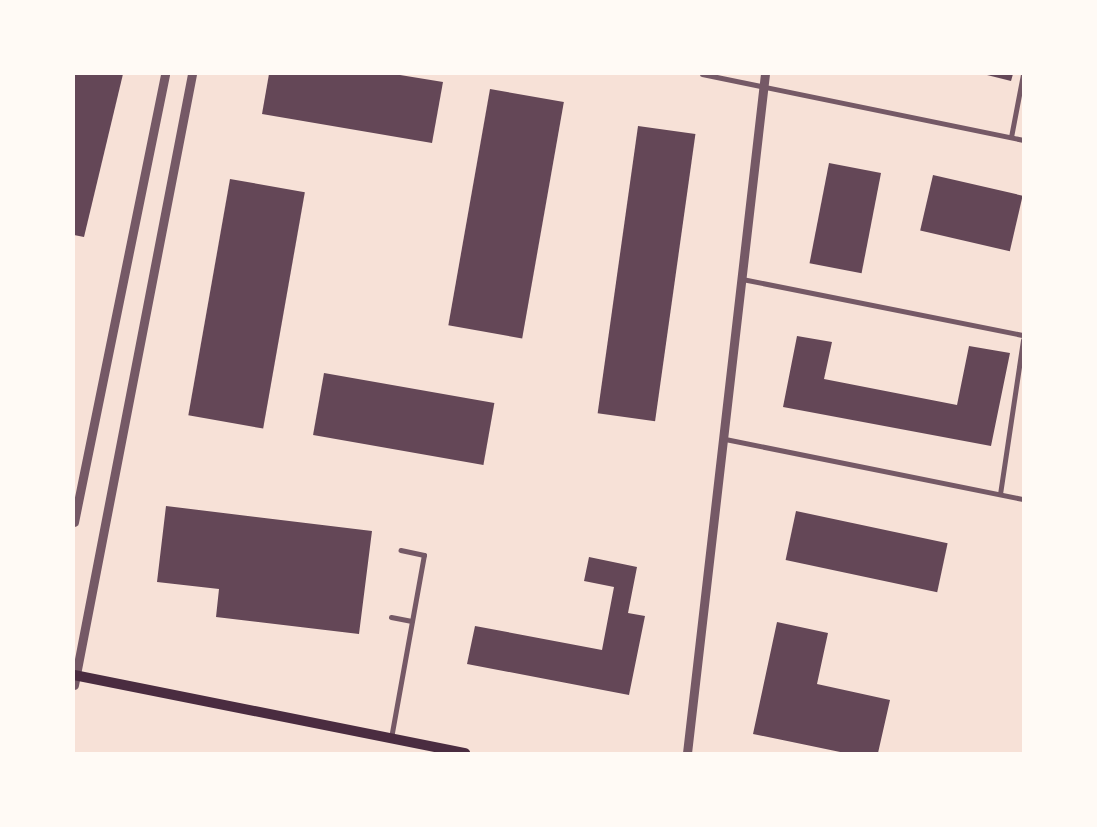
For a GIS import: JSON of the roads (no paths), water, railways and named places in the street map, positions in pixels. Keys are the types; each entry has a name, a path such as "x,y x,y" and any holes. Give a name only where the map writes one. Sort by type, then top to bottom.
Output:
{"main road":[{"path":"74,678 465,753"}],"street":[{"path":"74,522 165,74"},
{"path":"74,678 192,74"},
{"path":"702,74 1023,140"},
{"path":"687,753 725,438 765,74"},
{"path":"1011,137 1022,74"},
{"path":"742,279 1023,336"},
{"path":"1000,494 1023,340"},
{"path":"725,438 1023,499"},
{"path":"391,738 424,555 401,550"},
{"path":"391,617 412,621"}]}
